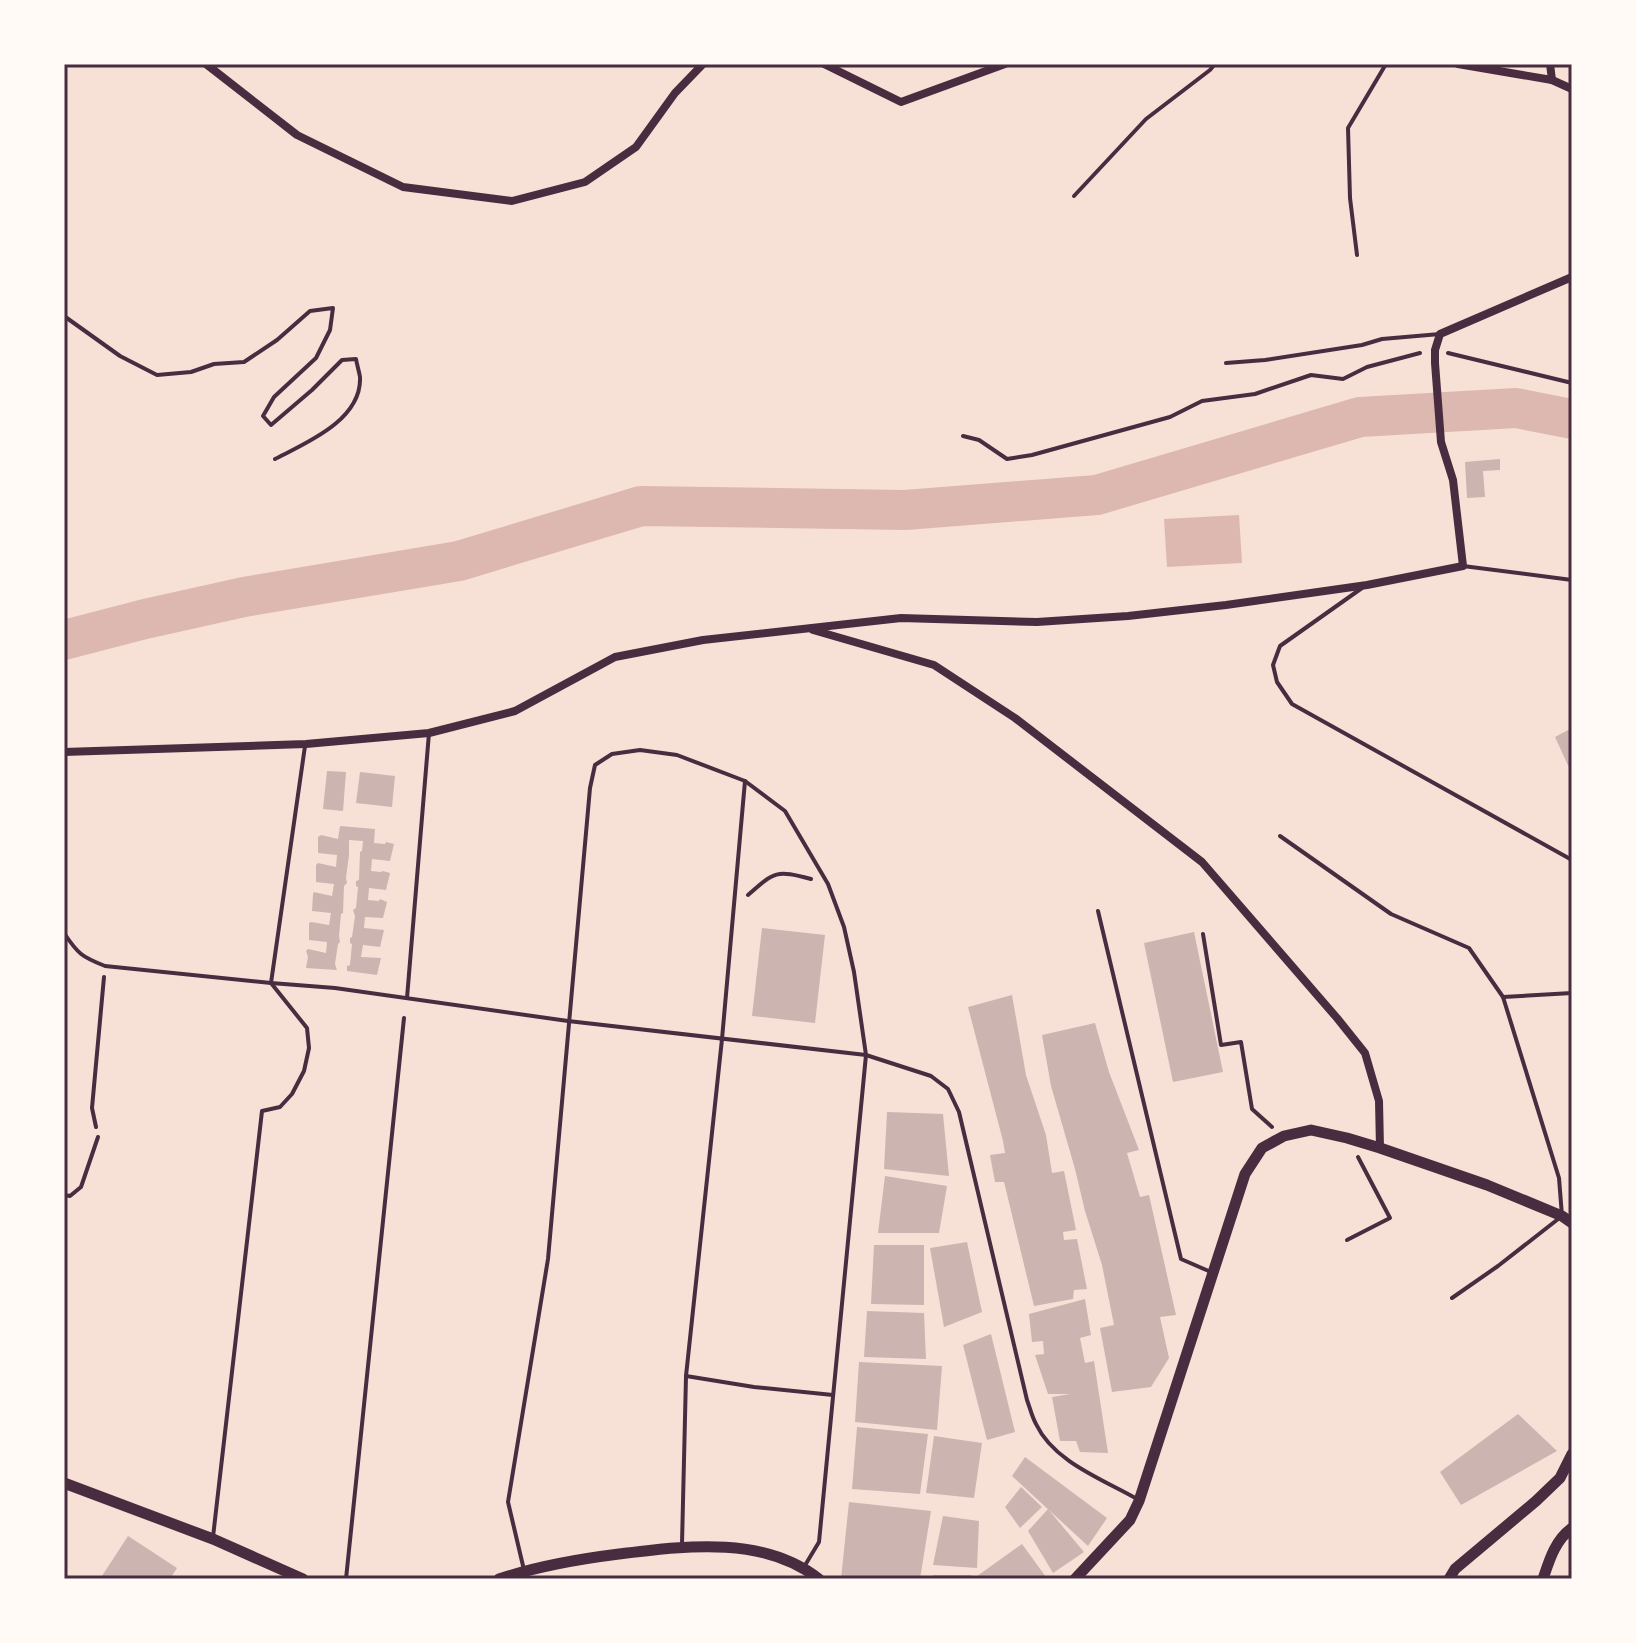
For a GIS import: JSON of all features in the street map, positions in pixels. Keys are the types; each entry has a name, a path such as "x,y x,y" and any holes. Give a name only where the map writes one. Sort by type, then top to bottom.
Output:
{"street":[{"path":"206,64 297,135 403,187 512,201 585,182 636,147 675,93 703,64"},
{"path":"824,64 901,102 1005,64"},
{"path":"1458,64 1552,80 1572,89"},
{"path":"1550,64 1552,80"},
{"path":"64,752 306,744 429,733 515,711 615,657 703,640 901,618 1037,622 1128,616 1367,585 1463,566 1453,480 1441,442 1435,363 1440,334 1572,277"},
{"path":"808,629 934,665 1015,718 1202,862 1365,1053 1379,1101 1380,1148"},
{"path":"1075,1579 1130,1520 1139,1501 1245,1174 1262,1148 1284,1136 1311,1130 1347,1138 1487,1185 1567,1219"},
{"path":"1449,1579 1473,1552 1560,1478 1572,1454"},
{"path":"64,1483 213,1539 303,1579"},
{"path":"1543,1579 1552,1553 1572,1528"},
{"path":"499,1579 524,1570 682,1546 744,1549 781,1557 804,1567 819,1579"}],"lane":[{"path":"1074,196 1146,119 1215,64"},
{"path":"1357,255 1350,198 1348,128 1386,64"},
{"path":"1226,363 1279,358 1382,339 1440,334"},
{"path":"1463,566 1572,580"},
{"path":"1367,585 1280,646 1273,665 1277,682 1292,704 1572,860"},
{"path":"407,999 429,733"},
{"path":"213,1539 262,1111 280,1107 292,1094 304,1071 309,1048 307,1028 271,983 306,744"},
{"path":"524,1570 508,1502 548,1259 588,803 595,765 612,754 640,750 677,755 745,781 785,811 828,884 844,927 854,972 866,1055 819,1542 804,1567"},
{"path":"682,1546 686,1376 722,1039 745,781"},
{"path":"1280,836 1391,914 1469,948 1503,997 1559,1178 1567,1219 1452,1298"},
{"path":"1098,911 1181,1259 1213,1273"},
{"path":"64,933 84,958 105,966 335,988 568,1021 866,1055 931,1076 948,1089 959,1112 1027,1400 1036,1426 1054,1449 1139,1501"},
{"path":"1503,997 1572,993"},
{"path":"346,1579 404,1018"},
{"path":"64,1195 70,1196 81,1187 98,1137"},
{"path":"686,1376 833,1395"}],"path":[{"path":"64,316 120,356 157,375 191,372 214,364 244,362 277,340 310,311 333,308 330,330 316,358 274,397 263,416 271,425 342,360 356,359 360,379 356,396 343,418 318,437 275,459"},
{"path":"963,436 979,440 1007,459 1032,455 1170,417 1202,401 1255,394 1311,375 1343,379 1367,367 1435,350 1572,383"},
{"path":"734,907 768,877 777,873 789,873 828,884"},
{"path":"1203,934 1221,1045 1241,1042 1252,1109 1284,1136"},
{"path":"98,1137 92,1108 105,966"},
{"path":"1347,1138 1390,1218 1347,1240"}],"shaded area":[{"path":"1239,515 1242,563 1167,567 1164,519"}],"building":[{"path":"1500,459 1500,470 1483,471 1485,497 1467,498 1465,462"},
{"path":"1572,728 1572,774 1555,737"},
{"path":"327,771 346,772 343,811 323,809"},
{"path":"360,772 395,776 392,807 356,803"},
{"path":"340,826 375,829 374,843 394,844 390,861 372,859 371,871 390,873 386,890 369,888 368,900 387,902 383,918 365,917 364,928 384,930 380,947 363,945 361,957 381,958 377,975 347,971 363,841 349,840 347,883 344,886 340,942 335,964 337,970 306,968 306,951 326,953 327,942 309,940 309,923 329,925 331,913 312,911 313,894 332,896 334,884 316,882 316,865 336,867 337,855 318,853 318,837 338,839"},
{"path":"762,928 825,935 815,1023 752,1016"},
{"path":"1194,932 1223,1072 1173,1082 1144,943"},
{"path":"1012,995 1026,1075 1046,1135 1052,1173 1064,1171 1076,1230 1063,1232 1064,1240 1077,1239 1087,1289 1074,1290 1073,1299 1034,1306 1004,1182 995,1182 990,1155 1005,1153 968,1007"},
{"path":"1095,1023 1109,1072 1139,1150 1127,1153 1140,1197 1149,1195 1176,1315 1160,1317 1169,1358 1151,1387 1112,1392 1100,1328 1114,1325 1102,1265 1051,1086 1042,1035"},
{"path":"887,1112 943,1114 949,1176 884,1169"},
{"path":"885,1176 947,1186 939,1233 878,1233"},
{"path":"967,1242 982,1312 944,1327 930,1248"},
{"path":"874,1245 924,1245 924,1305 871,1304"},
{"path":"1085,1299 1091,1335 1080,1338 1085,1363 1094,1361 1108,1453 1080,1452 1076,1441 1060,1441 1052,1397 1070,1394 1048,1394 1035,1355 1044,1354 1043,1341 1032,1342 1029,1314"},
{"path":"867,1311 924,1313 926,1359 864,1357"},
{"path":"991,1334 1015,1432 987,1440 963,1345"},
{"path":"859,1362 942,1366 937,1430 855,1422"},
{"path":"1518,1414 1557,1451 1461,1505 1440,1472"},
{"path":"857,1427 928,1434 920,1494 852,1489"},
{"path":"934,1436 982,1443 974,1498 926,1493"},
{"path":"1025,1457 1107,1518 1088,1546 1012,1476"},
{"path":"1021,1487 1042,1507 1020,1528 1005,1507"},
{"path":"849,1502 931,1511 920,1579 841,1579"},
{"path":"1048,1509 1084,1552 1053,1573 1028,1531"},
{"path":"943,1516 979,1521 977,1568 933,1565"},
{"path":"128,1536 177,1568 170,1579 100,1579"},
{"path":"1022,1544 1046,1577 973,1579"},
{"path":"933,1575 971,1575 973,1579 932,1579"}],"waterway":[{"path":"64,640 244,597 459,561 641,506 905,510 1097,495 1360,417 1516,408 1572,419"}]}
